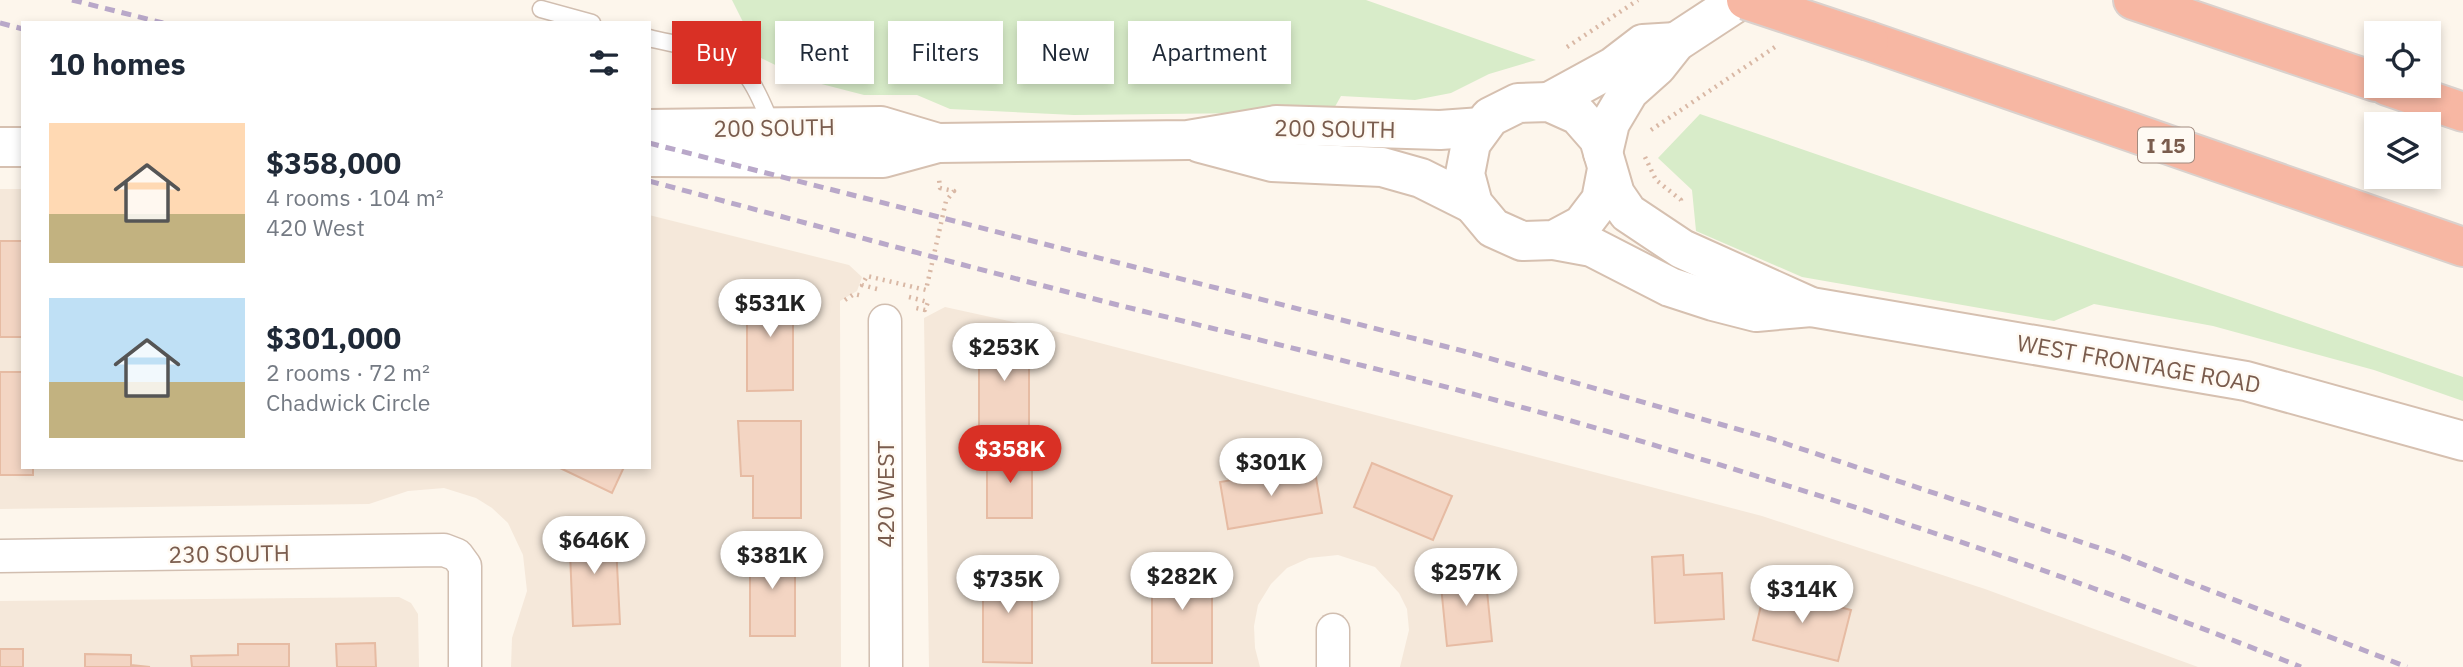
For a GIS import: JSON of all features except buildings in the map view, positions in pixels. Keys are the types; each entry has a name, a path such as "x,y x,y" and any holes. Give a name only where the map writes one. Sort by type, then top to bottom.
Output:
{"highway":[{"name":"I 15","path":"1746,0 2463,247"},
{"path":"2133,0 2364,78"},
{"path":"2422,98 2463,112"}],"street":[{"path":"1605,161 1599,139 1578,115 1549,102 1518,103 1490,117 1482,127 1471,142 1465,174 1473,204 1493,228 1522,241 1554,240 1582,225 1601,200 1610,123 1629,91 1657,66 1676,42 1740,0"},
{"path":"1549,102 1613,66 1643,44 1676,42"},
{"name":"200 SOUTH","path":"651,157 883,158 939,161 1188,140 1276,125 1440,130 1482,127"},
{"name":"200 SOUTH","path":"651,129 881,126 939,161"},
{"name":"200 SOUTH","path":"1188,140 1272,162 1382,167 1421,177 1473,204"},
{"path":"0,147 21,147"},
{"name":"WEST FRONTAGE ROAD","path":"1605,161 1615,194 1628,213 1665,239 1811,307"},
{"name":"WEST FRONTAGE ROAD","path":"1554,240 1592,247 1670,286 1756,312 1811,307 2246,381 2463,441"},
{"name":"420 WEST","path":"885,321 886,667"},
{"name":"230 SOUTH","path":"0,556 444,550 457,555 465,566 465,667"},
{"path":"1333,630 1333,667"}],"lane":[{"path":"541,9 585,21"},
{"path":"651,39 717,56 734,64 748,77 772,126"}],"path":[{"path":"1646,141 1650,130 1776,46"},
{"path":"1642,151 1656,180 1681,200 1680,211"},
{"path":"867,276 926,290 946,201 954,191 940,188 939,161"}],"shaded area":[{"path":"0,189 21,189 21,469 651,469 651,216 849,265 862,277 857,291 840,301 841,667 511,667 512,638 527,591 523,555 508,523 492,508 476,498 444,488 408,491 369,504 0,509"},
{"path":"945,307 1054,331 1762,516 1985,589 2198,667 1400,667 1409,630 1407,609 1399,593 1375,567 1338,555 1309,558 1287,568 1271,584 1258,605 1254,626 1255,648 1260,667 929,667 924,318"},
{"path":"399,597 411,603 418,614 419,667 0,667 0,601"}],"green space":[{"path":"732,0 1366,0 1536,60 1489,74 1451,93 1415,100 1341,96 1332,112 1074,115 950,109 917,95 864,95 821,84 874,84 874,21 775,21 775,65 761,58 761,21 742,21"},
{"path":"1700,114 2463,377 2463,401 2374,370 2213,326 2094,304 2054,321 1802,277 1696,231 1692,190 1658,158"}],"railway":[{"path":"72,0 155,21"},
{"path":"0,23 21,28"},
{"path":"651,144 1471,353 1772,439 2114,553 2407,667"},
{"path":"651,182 1059,290 1428,382 1613,433 1787,486 2046,571 2301,667"}]}
